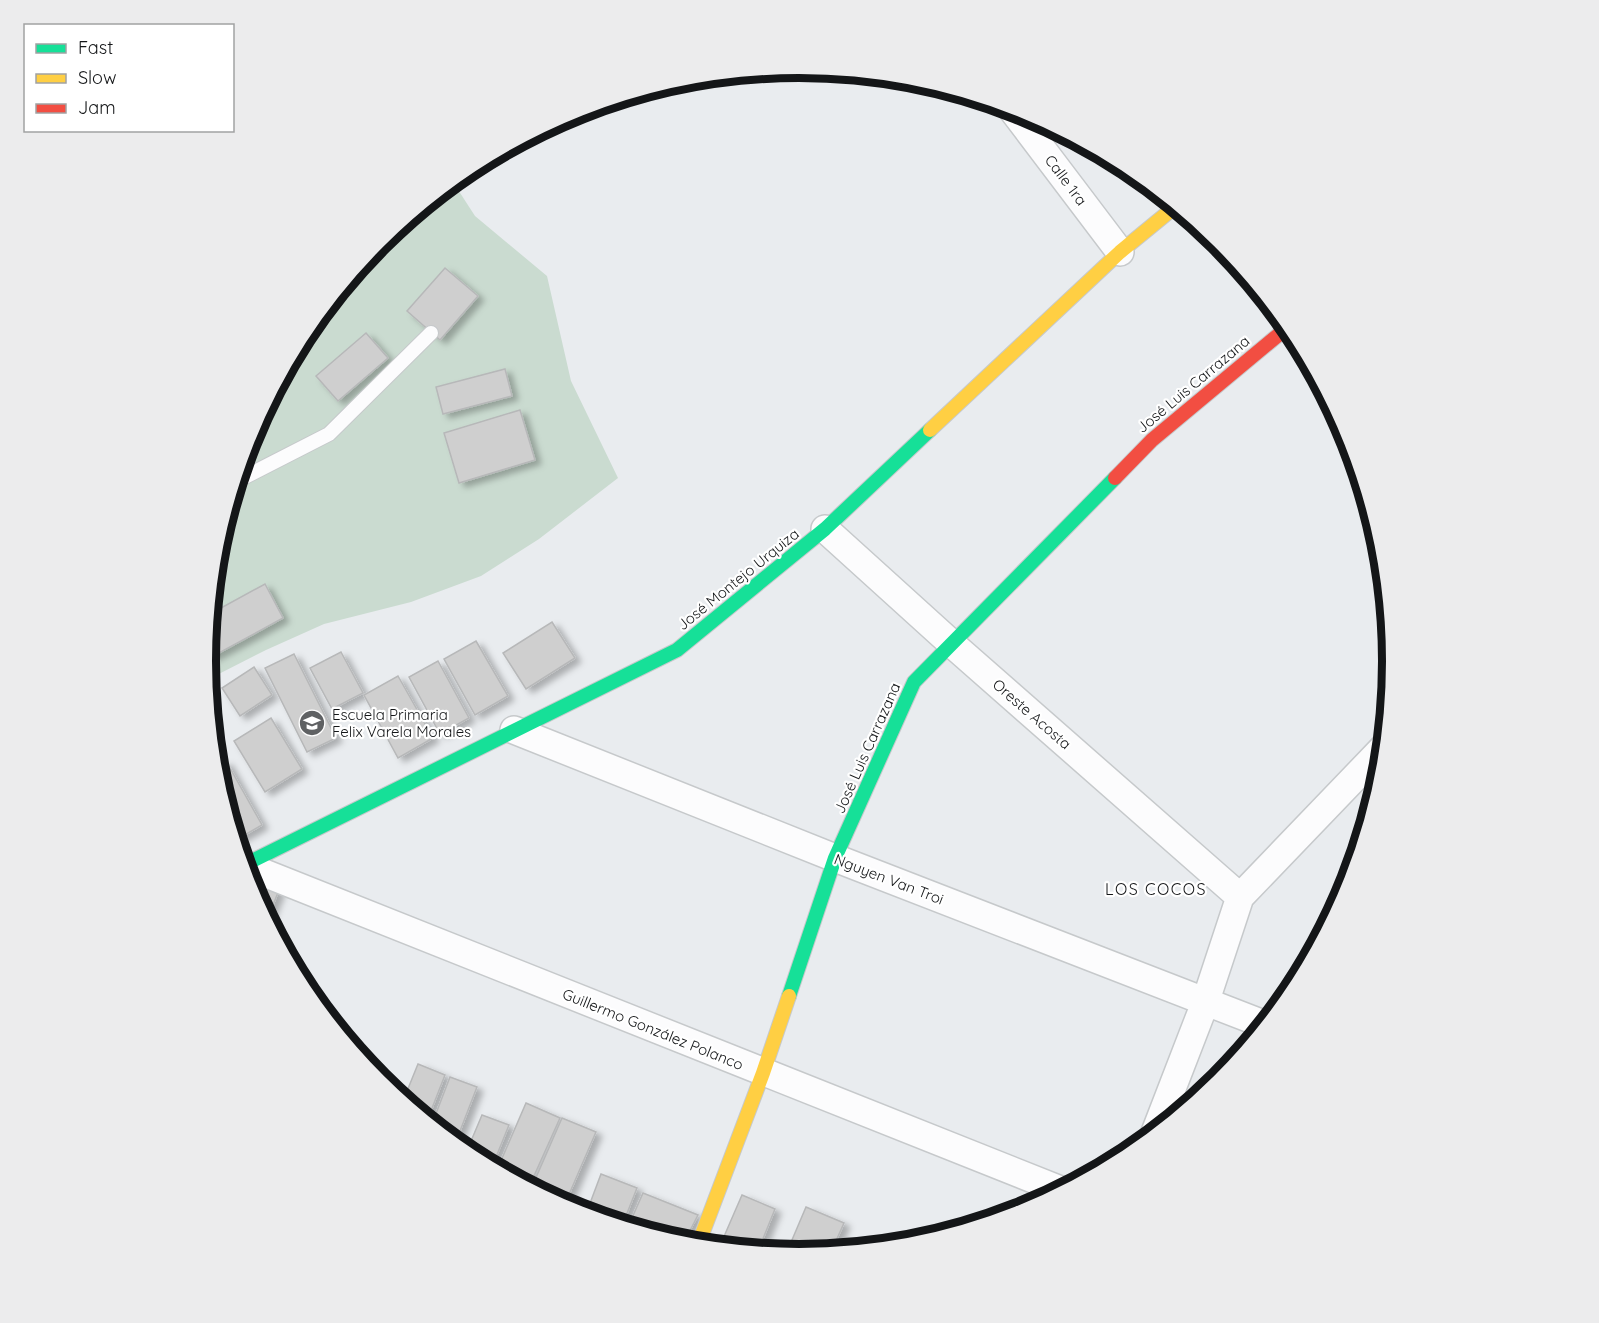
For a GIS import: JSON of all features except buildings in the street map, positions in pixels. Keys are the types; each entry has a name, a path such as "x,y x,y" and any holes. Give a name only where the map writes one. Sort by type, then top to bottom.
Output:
{"street":[{"name":"Calle 1ra","path":"1021,121 1120,252"},
{"name":"José Montejo Urquiza","path":"251,861 677,650 825,529 1120,252 1170,211"},
{"name":"José Luis Carrazana","path":"701,1236 763,1073 835,858 914,682 1152,440 1281,332"},
{"name":"Oreste Acosta","path":"825,529 951,644 1240,897"},
{"name":"Nguyen Van Troi","path":"514,730 835,858 1258,1022"},
{"path":"1160,1120 1205,1003 1240,897 1375,756"},
{"name":"Guillermo González Polanco","path":"254,869 1053,1187"}],"lane":[{"path":"246,476 329,434 431,333"}],"green space":[{"path":"458,189 475,216 547,276 571,381 618,478 539,539 481,576 411,602 324,624 216,675 217,623 227,548 236,510 260,438 294,370 314,337 337,306 387,249"}],"traffic: fast":[{"path":"251,861 677,650 825,529 930,430"},
{"path":"789,996 835,858 914,682 1115,478"}],"traffic: slow":[{"path":"930,430 1120,252 1170,211"},
{"path":"701,1236 763,1073 789,996"}],"traffic: jam":[{"path":"1115,478 1152,440 1281,332"}],"place":[{"name":"Escuela Primaria Felix Varela Morales","path":"312,723"}],"district":[{"name":"LOS COCOS","path":"1156,889"}]}
